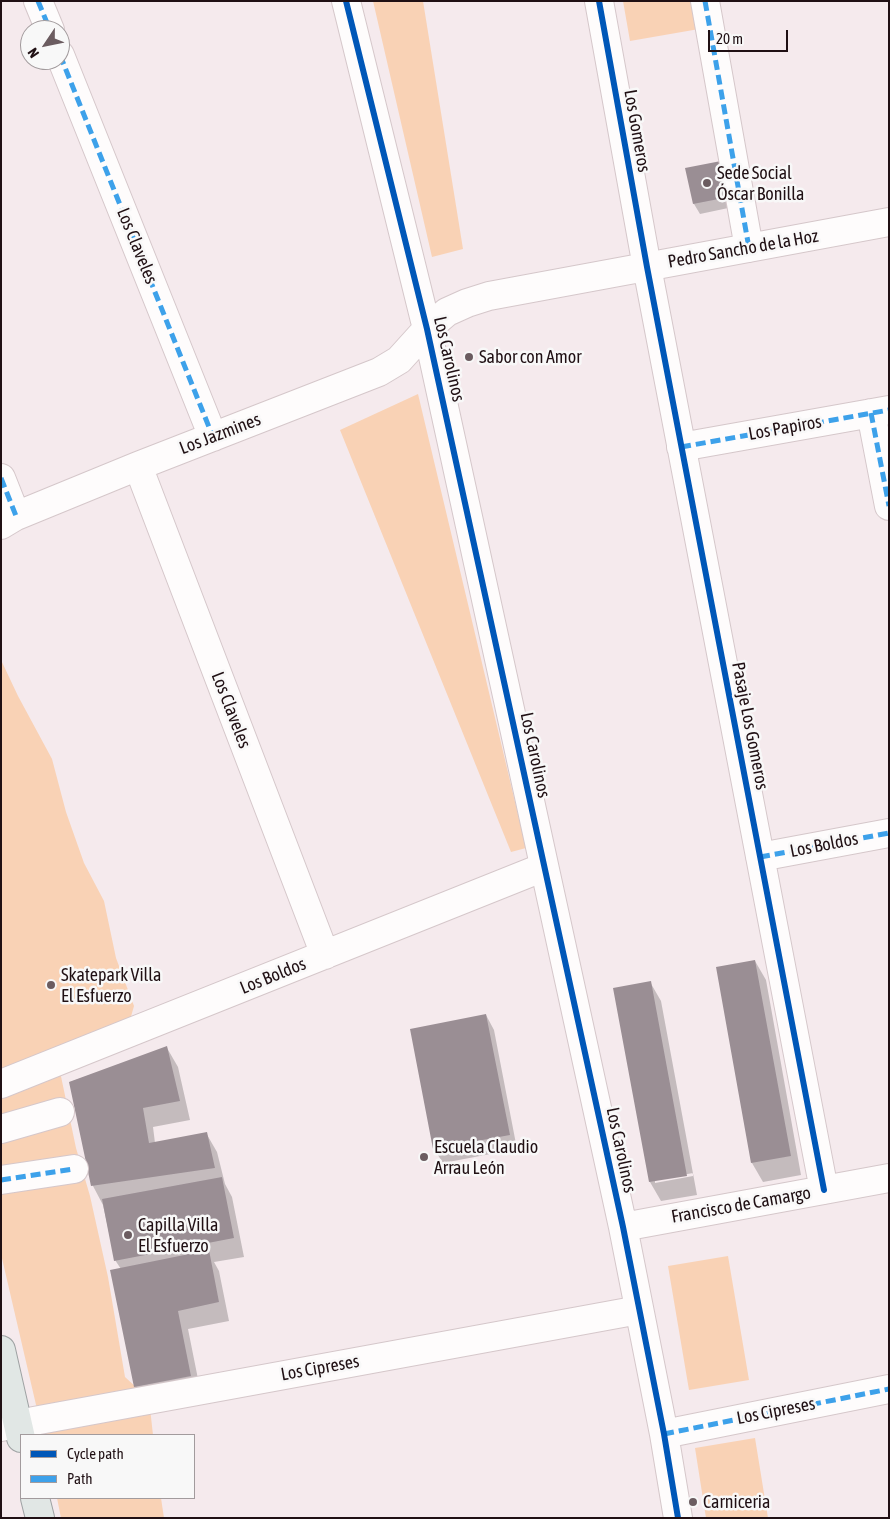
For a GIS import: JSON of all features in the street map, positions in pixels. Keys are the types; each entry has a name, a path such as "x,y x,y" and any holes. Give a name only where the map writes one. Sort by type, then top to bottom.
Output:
{"main road":[{"path":"1,1350 13,1430"},
{"path":"35,1499 40,1518"}],"street":[{"path":"38,1 46,20"},
{"name":"Los Carolinos","path":"346,1 427,329 623,1227 664,1434 678,1518"},
{"name":"Los Gomeros","path":"598,1 647,267"},
{"path":"705,1 749,248"},
{"name":"Los Claveles","path":"66,70 213,437"},
{"name":"Pedro Sancho de la Hoz","path":"427,329 447,312 489,296 889,222"},
{"name":"Pasaje Los Gomeros","path":"647,267 824,1190"},
{"name":"Los Jazmines","path":"9,521 138,466 379,372 399,360 427,329"},
{"path":"880,412 889,506"},
{"name":"Los Papiros","path":"681,447 880,412"},
{"name":"Los Claveles","path":"138,466 325,955"},
{"path":"1,478 9,521"},
{"name":"Los Boldos","path":"760,857 889,833"},
{"name":"Los Boldos","path":"1,1084 544,867"},
{"path":"1,1129 60,1112"},
{"path":"1,1180 74,1169"},
{"name":"Francisco de Camargo","path":"623,1227 889,1178"},
{"name":"Los Cipreses","path":"13,1430 639,1310"},
{"name":"Los Cipreses","path":"664,1434 889,1389"}],"shaded area":[{"path":"373,1 423,1 463,249 432,257"},
{"path":"623,1 694,1 699,29 630,41"},
{"path":"418,394 526,848 511,852 340,430"},
{"path":"1,660 52,759 66,812 84,863 104,901 116,958 134,1006 126,1034 58,1062 76,1148 90,1196 108,1277 125,1377 149,1399 153,1434 43,1434 1,1254"},
{"path":"728,1256 749,1380 689,1390 668,1266"},
{"path":"755,1438 768,1518 706,1518 695,1448"},
{"path":"57,1499 161,1499 164,1518 61,1518"}],"building":[{"name":"Sede Social Óscar Bonilla","path":"721,161 729,197 693,204 685,168"},
{"path":"755,960 791,1156 751,1163 716,967"},
{"path":"651,981 687,1176 649,1182 613,988"},
{"path":"486,1014 510,1135 433,1149 410,1029"},
{"path":"167,1046 180,1101 143,1108 149,1143 207,1132 215,1168 91,1186 69,1082"},
{"path":"222,1177 234,1238 114,1261 102,1199"},
{"path":"209,1250 219,1302 178,1311 191,1376 134,1387 110,1270"}],"marked path":[{"path":"38,1 46,20"},
{"path":"705,1 749,248"},
{"path":"66,70 213,437"},
{"path":"681,447 889,410"},
{"path":"871,413 889,506"},
{"path":"1,478 16,516"},
{"path":"760,857 889,833"},
{"path":"1,1180 74,1169"},
{"path":"664,1434 889,1389"}],"cycle path":[{"path":"346,1 427,329 623,1227 664,1434 678,1518"},
{"path":"599,1 647,267 824,1190"}],"place":[{"name":"Sede Social Óscar Bonilla","path":"707,183"},
{"name":"Sabor con Amor","path":"469,357"},
{"name":"Skatepark Villa El Esfuerzo","path":"51,985"},
{"name":"Escuela Claudio Arrau León","path":"424,1157"},
{"name":"Capilla Villa El Esfuerzo","path":"128,1235"},
{"name":"Carniceria","path":"693,1502"}]}
